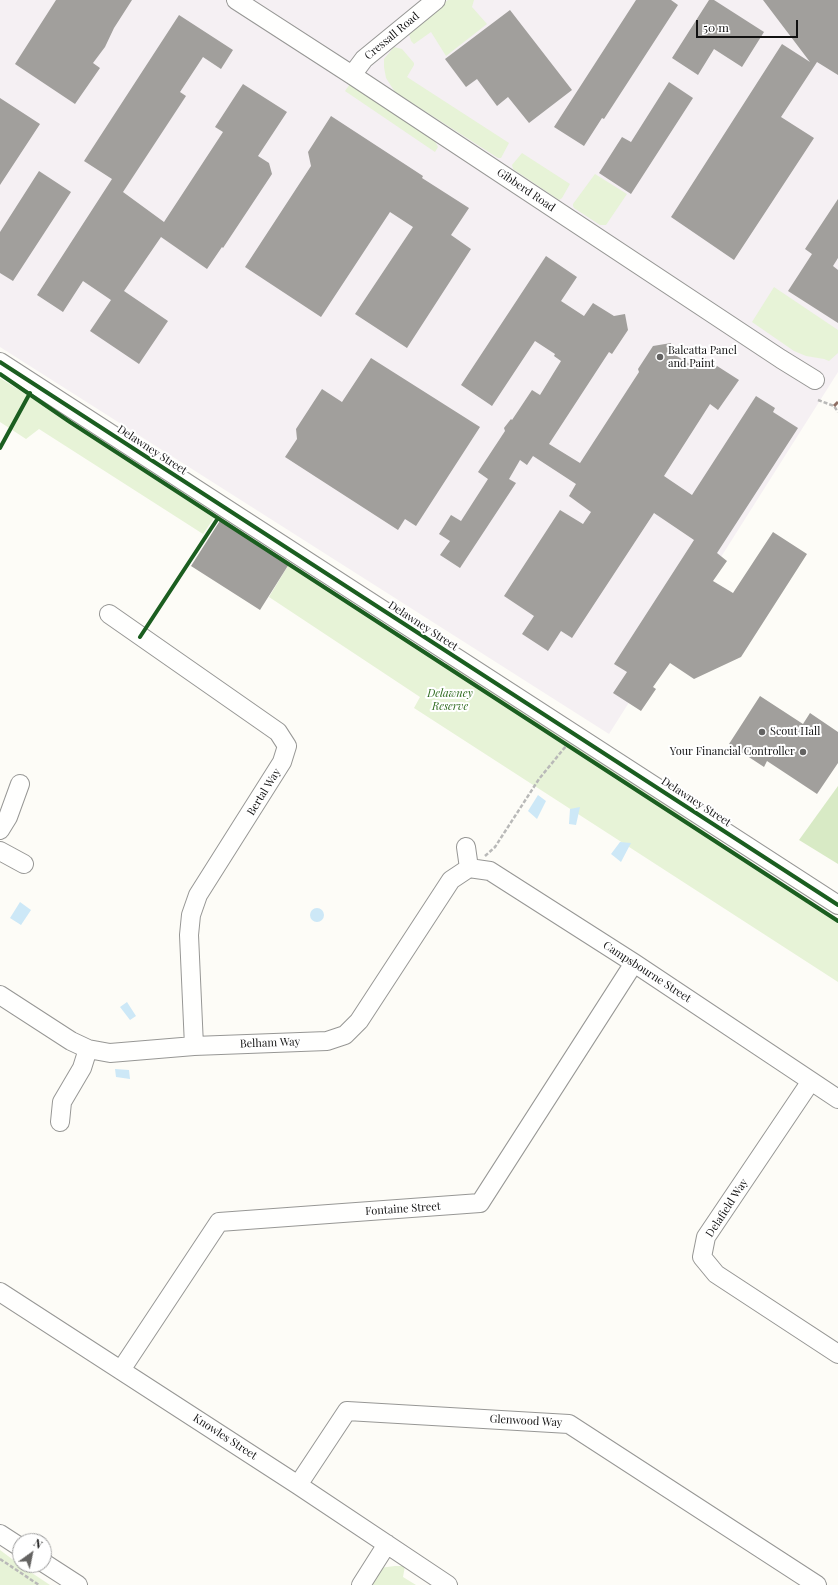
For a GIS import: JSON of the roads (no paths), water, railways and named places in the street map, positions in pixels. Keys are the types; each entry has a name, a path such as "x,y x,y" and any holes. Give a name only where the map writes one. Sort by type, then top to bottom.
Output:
{"street":[{"name":"Gibberd Road","path":"236,0 781,359 816,380"},
{"name":"Cressall Road","path":"352,75 364,59 436,0"},
{"name":"Delawney Street","path":"0,362 838,905"},
{"name":"Bertal Way","path":"109,614 278,732 287,746 282,762 198,895 191,915 189,935 194,1046"},
{"path":"0,830 8,817 20,784"},
{"path":"466,847 474,868"},
{"path":"0,851 24,864"},
{"name":"Belham Way","path":"0,995 71,1041 88,1049 110,1052 194,1046 327,1041 345,1035 359,1021 451,880 474,868"},
{"name":"Campsbourne Street","path":"474,868 490,871 634,963 838,1099"},
{"name":"Fontaine Street","path":"121,1370 219,1222 480,1203 634,963"},
{"path":"60,1122 62,1102 82,1068 88,1049"},
{"name":"Delafield Way","path":"811,1081 706,1237 702,1257 716,1274 838,1354"},
{"name":"Knowles Street","path":"0,1292 298,1485 448,1585"},
{"name":"Glenwood Way","path":"298,1485 347,1411 569,1424 817,1585"},
{"path":"0,1534 12,1542"},
{"path":"361,1585 387,1544"},
{"path":"52,1568 78,1585"}],"water":[{"path":"538,795 546,801 537,819 528,811"},
{"path":"580,807 576,825 569,824 570,809"},
{"path":"620,842 631,843 621,862 611,854"},
{"path":"20,902 31,910 21,925 10,918"},
{"path":"314,908 320,908 324,912 324,918 320,922 314,922 310,918 310,912"},
{"path":"127,1002 136,1016 130,1020 120,1007"},
{"path":"115,1069 129,1070 130,1079 116,1077"}],"place":[{"name":"Balcatta Panel and Paint","path":"660,357"},
{"name":"Scout Hall","path":"762,732"},
{"name":"Your Financial Controller","path":"803,752"}],"park label":[{"name":"Delawney Reserve","path":"450,700"}]}
